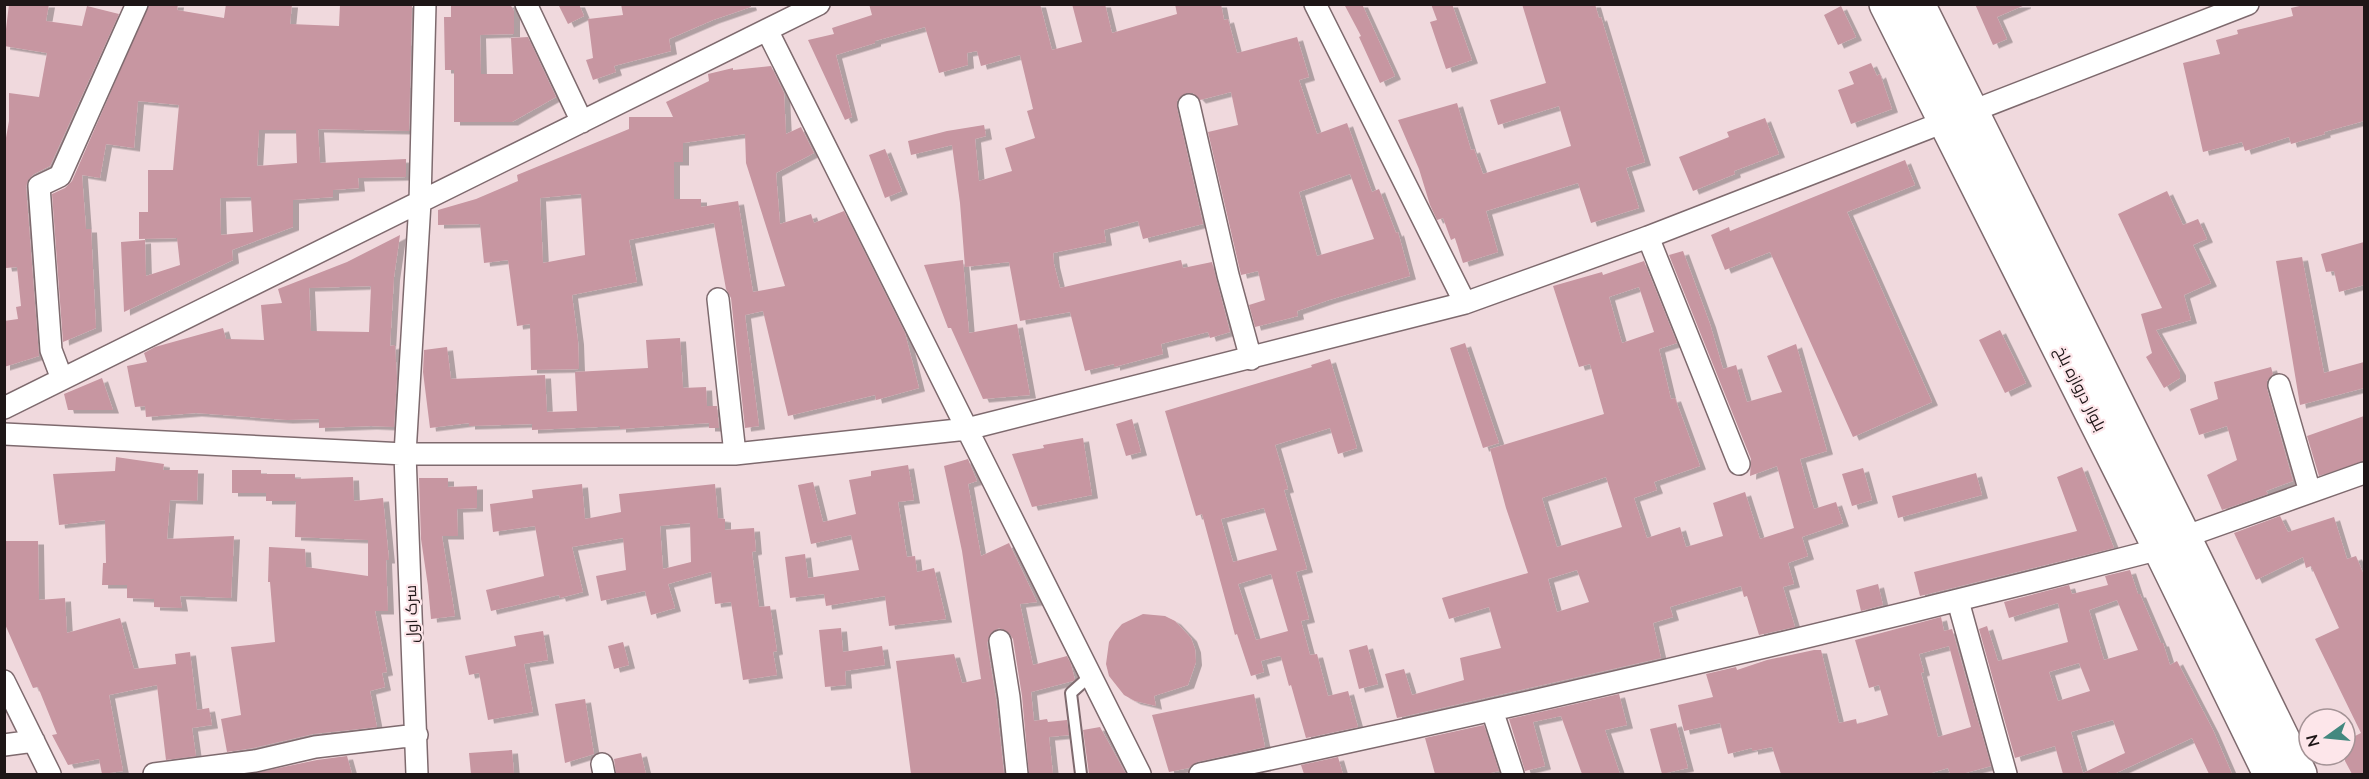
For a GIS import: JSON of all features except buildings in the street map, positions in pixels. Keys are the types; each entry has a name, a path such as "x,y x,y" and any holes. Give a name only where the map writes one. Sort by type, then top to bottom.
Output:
{"main road":[{"name":"بلوار دروازه بلخ","path":"1886,4 1958,117 2172,543 2300,774"},
{"name":"بلوار دروازه بلخ","path":"1918,4 1958,117"},
{"name":"بلوار دروازه بلخ","path":"2172,543 2270,774"}],"street":[{"path":"63,379 51,350 39,186 60,176 137,4"},
{"name":"سرک اول","path":"417,774 405,454 420,202 426,4"},
{"path":"525,4 582,122"},
{"path":"4,408 819,4"},
{"path":"1315,4 1465,303"},
{"path":"4,434 405,454 735,454 967,429 1465,303 1648,237 2248,4"},
{"path":"767,30 1140,774"},
{"path":"1189,105 1228,275 1251,358"},
{"path":"1648,237 1738,464"},
{"path":"718,299 735,454"},
{"path":"2279,385 2310,492"},
{"path":"1200,774 1402,732 1958,601 2172,543 2364,473"},
{"path":"1958,601 2006,774"},
{"path":"1000,641 1009,697 1017,774"},
{"path":"4,681 50,774"},
{"path":"1492,710 1513,774"},
{"path":"154,774 255,761 315,747 417,735"},
{"path":"4,745 34,741"}],"lane":[{"path":"1081,774 1071,693 1090,676"}]}
